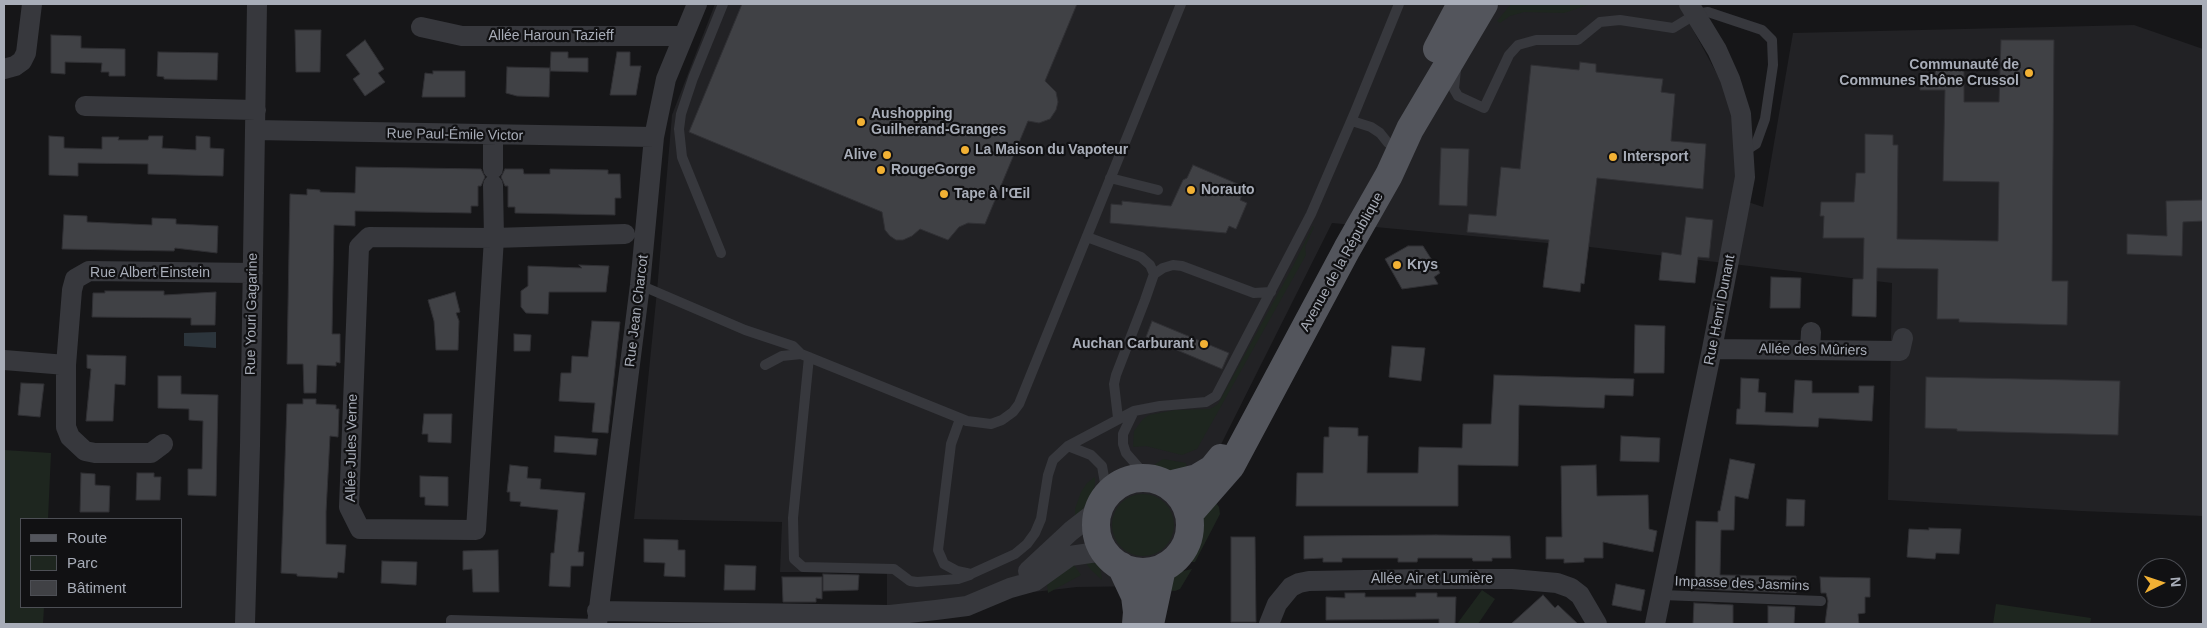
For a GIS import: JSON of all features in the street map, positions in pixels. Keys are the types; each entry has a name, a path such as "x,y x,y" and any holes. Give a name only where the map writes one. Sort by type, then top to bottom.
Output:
{"main road":[{"name":"Avenue de la République","path":"1158,481 1198,478 1212,469 1220,459 1376,171 1388,143 1472,11"},
{"name":"Avenue de la République","path":"1189,514 1231,466 1347,249 1389,175 1410,129 1472,11"},
{"path":"1112,558 1145,572 1170,564 1183,550 1190,532 1189,514 1185,502 1158,481 1125,481 1103,502 1096,531 1112,558 1135,596 1136,624"},
{"path":"1150,624 1162,568"}],"street":[{"path":"4,70 22,61 26,53 32,4"},
{"name":"Rue Youri Gagarine","path":"245,624 257,4"},
{"name":"Rue Jean Charcot","path":"597,620 640,284 654,137 666,79 682,36 697,4"},
{"name":"Rue Henri Dunant","path":"1655,624 1712,349 1745,177 1745,151 1741,114 1730,79 1717,50 1693,9"},
{"name":"Allée Haroun Tazieff","path":"422,27 462,36 682,36"},
{"path":"85,106 256,110"},
{"name":"Rue Paul-Émile Victor","path":"255,130 493,136 654,137"},
{"name":"Allée Jules Verne","path":"493,136 494,238 476,530 360,528 349,506 359,247 369,237 494,238 625,234"},
{"name":"Rue Albert Einstein","path":"163,444 151,453 94,453 85,451 70,437 66,427 66,365 72,290 75,279 89,271 253,273"},
{"name":"Allée des Mûriers","path":"1712,349 1810,341 1900,351 1903,338"},
{"path":"4,360 66,365"},
{"path":"1010,588 1103,502"},
{"path":"597,620 890,615 967,606 1010,588 1035,581 1070,556 1112,558"},
{"name":"Allée Air et Lumière","path":"1269,624 1277,604 1291,587 1309,581 1512,579 1557,583 1571,588 1580,595 1598,624"}],"lane":[{"path":"721,253 682,156 679,130 681,114 693,78 723,4"},
{"path":"640,284 745,330 793,346 805,356 960,419 991,424 1002,420 1013,412 1019,404 1181,4"},
{"path":"805,356 793,518 793,556 799,564 804,567 894,569 910,581 917,582 958,579 1015,554 1027,544 1035,533 1041,519 1052,460 1068,446 1134,411 1160,406 1206,402 1216,396 1311,214 1352,121 1399,4"},
{"path":"1472,11 1456,72 1454,89 1458,96 1484,108 1509,54 1518,45 1536,40 1578,40 1600,22 1620,20 1673,28 1693,9 1762,30 1772,40 1773,65 1765,119 1756,144 1745,151"},
{"path":"1352,121 1371,127 1388,143"},
{"path":"1110,178 1158,190"},
{"path":"1087,237 1141,257 1150,265 1154,274 1146,300 1116,375 1114,384 1118,418"},
{"path":"1154,274 1168,266 1182,266 1254,293 1271,292"},
{"path":"765,366 782,356 805,356"},
{"path":"1134,411 1123,434 1123,444 1126,453 1158,481"},
{"path":"960,419 951,444 938,550 944,564 957,571 971,574"},
{"path":"1068,446 1091,455 1102,466 1103,502"},
{"name":"Impasse des Jasmins","path":"1662,595 1820,601"},
{"path":"451,624 451,620 597,620"}],"shaded area":[{"path":"715,4 1679,4 1723,85 1734,118 1737,174 1733,197 1763,207 1793,33 2134,25 2203,49 2203,516 1888,500 1892,283 1590,247 1332,223 1150,586 1077,587 887,609 887,572 780,572 782,522 634,519 657,291 672,115"},
{"path":"216,332 216,348 184,346 184,333"}],"green space":[{"path":"1511,4 1591,4 1564,13 1524,12 1510,16 1500,23 1497,21"},
{"path":"1313,226 1305,247 1306,255 1197,449 1182,455 1146,446 1133,447 1134,431 1143,419 1149,415 1175,410 1210,409 1218,404"},
{"path":"4,450 51,453 48,518 20,518 20,608 44,608 43,624 4,624"},
{"path":"1163,459 1186,463 1187,473 1174,472 1154,465"},
{"path":"1095,477 1092,494 1082,511 1075,517 1075,509 1081,492 1087,483"},
{"path":"1143,494 1155,496 1165,503 1172,513 1174,525 1172,537 1165,547 1155,554 1143,556 1131,554 1121,547 1114,537 1112,525 1114,513 1121,503 1131,496"},
{"path":"1216,503 1220,514 1195,562 1188,562 1199,546 1203,517"},
{"path":"1082,558 1100,565 1102,580 1091,570"},
{"path":"1072,562 1081,575 1048,593 1047,584"},
{"path":"1192,569 1180,589 1175,591 1163,590 1179,572"},
{"path":"1482,590 1495,599 1478,624 1457,624"},
{"path":"1996,604 2091,618 2090,624 1993,624"}],"building":[{"name":"Aushopping Guilherand-Granges","path":"742,4 1077,4 1045,81 1056,92 1058,102 1056,110 1050,119 1039,123 1028,121 985,224 968,223 959,227 948,240 920,229 912,236 903,240 896,240 885,230 882,212 689,132"},
{"path":"295,30 321,30 320,72 296,72"},
{"path":"51,35 81,36 81,48 125,49 125,76 109,76 109,72 101,72 102,63 65,62 65,74 51,73"},
{"path":"365,40 384,69 378,73 385,82 365,96 353,79 360,74 346,55"},
{"path":"2001,40 2054,40 2052,281 2068,281 2067,325 1959,322 1959,319 1937,319 1938,269 1877,268 1876,317 1852,316 1853,279 1863,279 1864,238 1823,238 1824,216 1820,216 1821,202 1854,202 1856,173 1865,173 1865,134 1893,135 1893,145 1898,145 1897,239 1998,241 1999,182 1943,181 1945,90 1920,90 1920,75 1935,75 1936,60 1964,60 1964,102 1999,102"},
{"path":"158,52 218,53 217,80 164,79 164,77 157,76"},
{"path":"551,52 568,52 568,58 588,58 588,72 550,71"},
{"path":"617,52 630,52 630,66 641,66 636,95 610,95"},
{"name":"Intersport","path":"1580,62 1596,64 1596,72 1663,79 1661,92 1675,94 1671,141 1706,144 1703,189 1597,178 1584,284 1581,283 1580,292 1543,287 1549,240 1467,232 1469,214 1496,216 1501,167 1520,169 1531,65 1579,70"},
{"path":"507,67 550,68 549,97 517,96 506,93"},
{"path":"433,71 465,71 465,97 422,97 425,73 433,74"},
{"path":"49,136 64,137 64,148 102,149 102,137 119,137 118,140 148,140 149,136 163,136 162,148 196,150 196,136 210,137 210,148 224,149 223,176 148,174 148,164 78,163 78,176 49,175"},
{"path":"1441,148 1469,149 1467,206 1439,205"},
{"path":"1193,165 1245,187 1240,200 1247,203 1236,229 1229,226 1226,233 1110,223 1111,204 1122,205 1122,201 1171,206 1183,180 1187,178"},
{"path":"356,167 481,169 485,177 481,186 478,186 478,206 471,206 471,213 355,211 355,226 334,225 332,334 340,334 340,363 336,362 336,366 317,365 316,393 304,393 303,364 287,364 290,194 307,195 307,189 320,190 320,192 355,193"},
{"path":"505,169 523,169 524,174 550,174 550,169 608,170 608,174 620,174 621,198 615,198 615,215 515,213 515,207 508,207 508,186 505,186 501,177"},
{"path":"2203,200 2203,221 2183,222 2182,256 2127,254 2127,234 2167,236 2166,201"},
{"path":"64,215 87,216 87,222 152,225 152,218 176,219 176,224 218,226 217,253 175,248 174,251 62,249"},
{"path":"1686,217 1713,220 1709,258 1698,257 1695,283 1659,280 1662,252 1681,255"},
{"path":"1408,246 1423,246 1440,273 1434,277 1438,284 1402,289 1385,259"},
{"path":"579,265 609,266 606,292 549,292 548,314 526,313 521,307 521,291 528,286 528,266 582,268"},
{"path":"1771,277 1801,278 1800,308 1770,308"},
{"path":"105,291 164,291 164,295 216,292 215,325 191,325 191,318 92,317 93,293 105,293"},
{"path":"455,292 460,312 456,313 459,321 458,350 436,350 434,321 428,300"},
{"path":"592,321 620,322 608,433 592,432 595,403 559,401 561,373 571,373 572,356 588,357"},
{"path":"1152,321 1229,353 1222,369 1146,337"},
{"path":"1635,325 1665,326 1664,373 1634,373"},
{"path":"514,334 531,335 530,351 514,351"},
{"path":"1392,346 1425,348 1421,381 1389,377"},
{"path":"87,355 126,356 125,385 115,384 113,421 86,421 91,369 87,368"},
{"path":"1494,375 1634,379 1633,396 1605,395 1604,408 1519,405 1518,466 1458,465 1458,506 1296,506 1297,473 1323,473 1324,437 1329,437 1329,427 1358,428 1358,436 1368,436 1367,473 1418,473 1419,447 1462,448 1463,424 1491,424"},
{"path":"158,376 181,376 181,394 218,395 216,496 188,495 188,469 202,469 203,421 189,420 189,409 158,408"},
{"path":"1926,377 2120,381 2118,435 1957,431 1957,429 1925,428"},
{"path":"1741,378 1759,379 1758,392 1766,393 1765,412 1793,413 1795,380 1812,381 1812,393 1859,393 1859,386 1874,386 1872,421 1819,418 1818,427 1736,424 1737,409 1740,409"},
{"path":"21,383 44,384 40,417 18,415"},
{"path":"303,399 316,399 316,404 336,405 336,409 339,409 338,437 330,436 326,512 326,544 346,545 344,573 338,572 337,578 297,576 297,574 281,573 287,404 303,404"},
{"path":"424,414 452,414 451,443 428,442 428,434 422,434"},
{"path":"555,436 598,439 596,455 554,452"},
{"path":"1621,436 1660,438 1659,462 1620,461"},
{"path":"1730,459 1755,464 1748,499 1735,496 1734,530 1721,530 1720,575 1796,576 1796,593 1695,589 1696,521 1718,522 1718,511 1720,511"},
{"path":"510,465 528,467 527,478 541,479 540,489 585,493 578,552 584,552 583,566 571,566 570,587 549,586 551,553 554,553 558,510 520,506 521,502 510,501 510,492 507,492"},
{"path":"1596,465 1597,496 1648,495 1649,529 1657,531 1653,552 1603,542 1603,558 1584,558 1584,562 1564,563 1564,559 1546,559 1546,537 1562,537 1561,466"},
{"path":"81,473 95,474 95,485 110,486 109,512 80,512"},
{"path":"137,473 154,473 154,477 161,477 160,500 136,500"},
{"path":"420,476 448,477 448,506 425,505 425,497 420,497"},
{"path":"1787,499 1805,500 1804,526 1786,526"},
{"path":"1929,528 1961,529 1959,554 1936,553 1935,559 1907,557 1909,529 1929,530"},
{"path":"1304,536 1510,536 1511,558 1473,561 1472,558 1418,558 1417,562 1398,562 1398,558 1342,558 1342,562 1323,562 1323,558 1304,559"},
{"path":"1231,537 1255,537 1256,622 1231,622"},
{"path":"644,539 678,540 678,550 685,550 685,577 664,576 665,563 644,562"},
{"path":"498,550 499,592 473,592 472,569 463,570 463,551"},
{"path":"382,561 417,562 416,585 381,583"},
{"path":"725,565 756,566 755,590 724,590"},
{"path":"823,574 859,575 858,590 823,591"},
{"path":"782,577 822,577 822,599 816,598 816,602 783,602"},
{"path":"1820,577 1870,578 1870,597 1865,597 1865,613 1858,614 1859,624 1825,624 1828,601 1826,593 1821,593"},
{"path":"1616,584 1645,590 1641,611 1612,605"},
{"path":"1345,593 1365,593 1365,597 1416,597 1416,593 1437,593 1437,597 1456,597 1455,624 1439,624 1439,619 1326,620 1326,597 1345,598"},
{"path":"1543,595 1555,608 1558,605 1578,624 1511,624"},
{"path":"1694,603 1733,605 1733,624 1693,624"},
{"path":"1768,606 1795,607 1794,624 1768,624"}],"place":[{"name":"Communauté de Communes Rhône Crussol","path":"2029,73"},
{"name":"Aushopping Guilherand-Granges","path":"861,122"},
{"name":"La Maison du Vapoteur","path":"965,150"},
{"name":"Alive","path":"887,155"},
{"name":"Intersport","path":"1613,157"},
{"name":"RougeGorge","path":"881,170"},
{"name":"Norauto","path":"1191,190"},
{"name":"Tape à l'Œil","path":"944,194"},
{"name":"Krys","path":"1397,265"},
{"name":"Auchan Carburant","path":"1204,344"}]}
